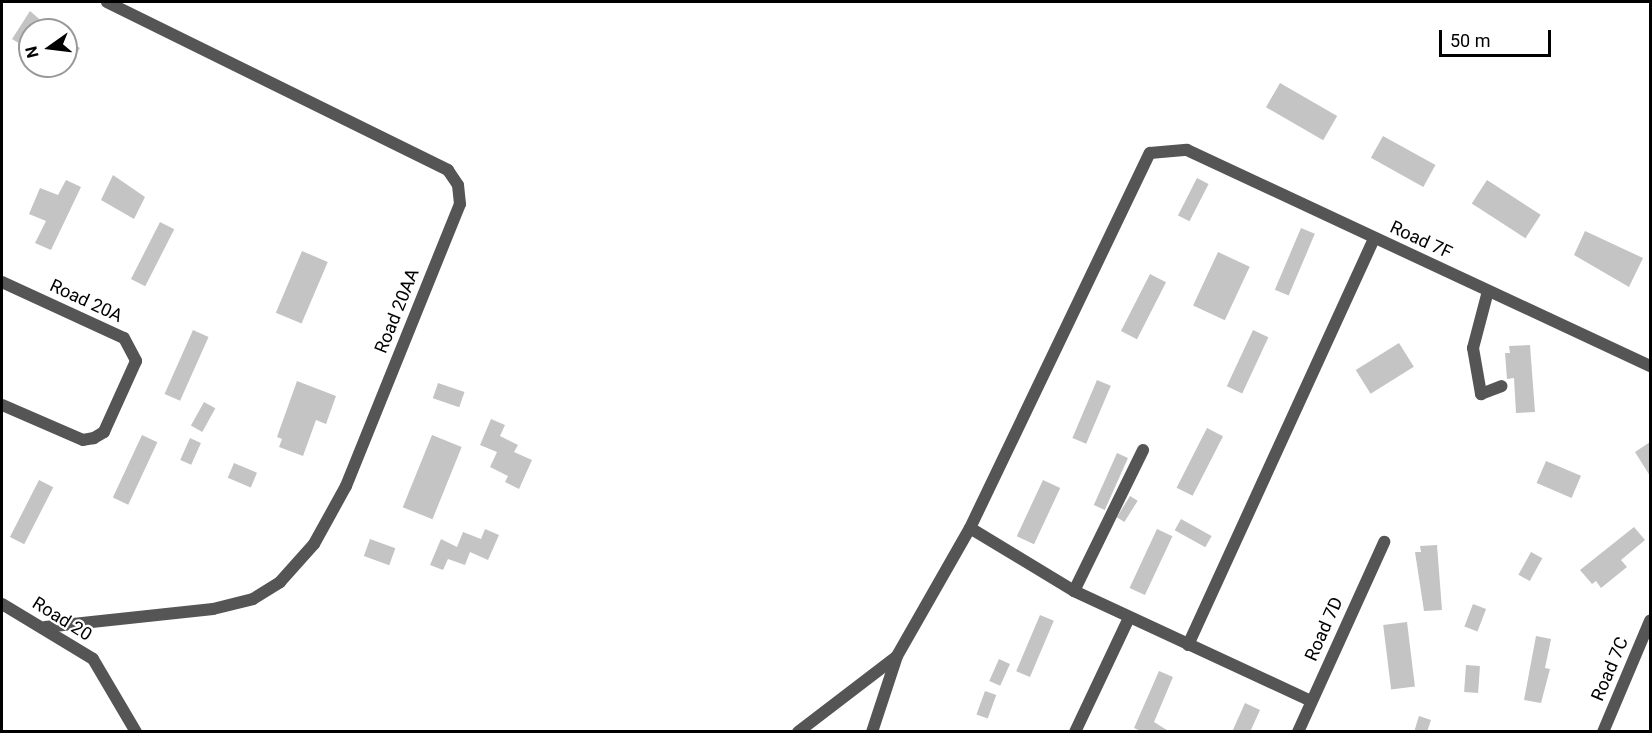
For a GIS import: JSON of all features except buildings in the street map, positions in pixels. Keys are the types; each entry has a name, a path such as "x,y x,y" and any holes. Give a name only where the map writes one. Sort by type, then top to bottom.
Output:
{"street":[{"name":"Road 20AA","path":"45,627 213,609 253,599 280,582 314,544 346,486 460,204 458,185 448,170 107,2"},
{"name":"Road 7F","path":"970,528 1150,153 1176,149 1187,150 1650,366"},
{"path":"1188,645 1374,238"},
{"name":"Road 20A","path":"2,282 124,339 136,361 104,432 94,438 83,440 2,405"},
{"path":"1488,291 1473,348 1481,394 1502,386"},
{"path":"1074,591 1143,450"},
{"path":"872,732 897,656 970,528 1074,591 1311,701"},
{"name":"Road 7D","path":"1298,732 1384,542"},
{"name":"Road 20","path":"2,604 45,627 93,659 136,732"},
{"path":"1075,732 1130,618"},
{"name":"Road 7C","path":"1603,732 1650,621"},
{"path":"798,732 897,656"}]}
